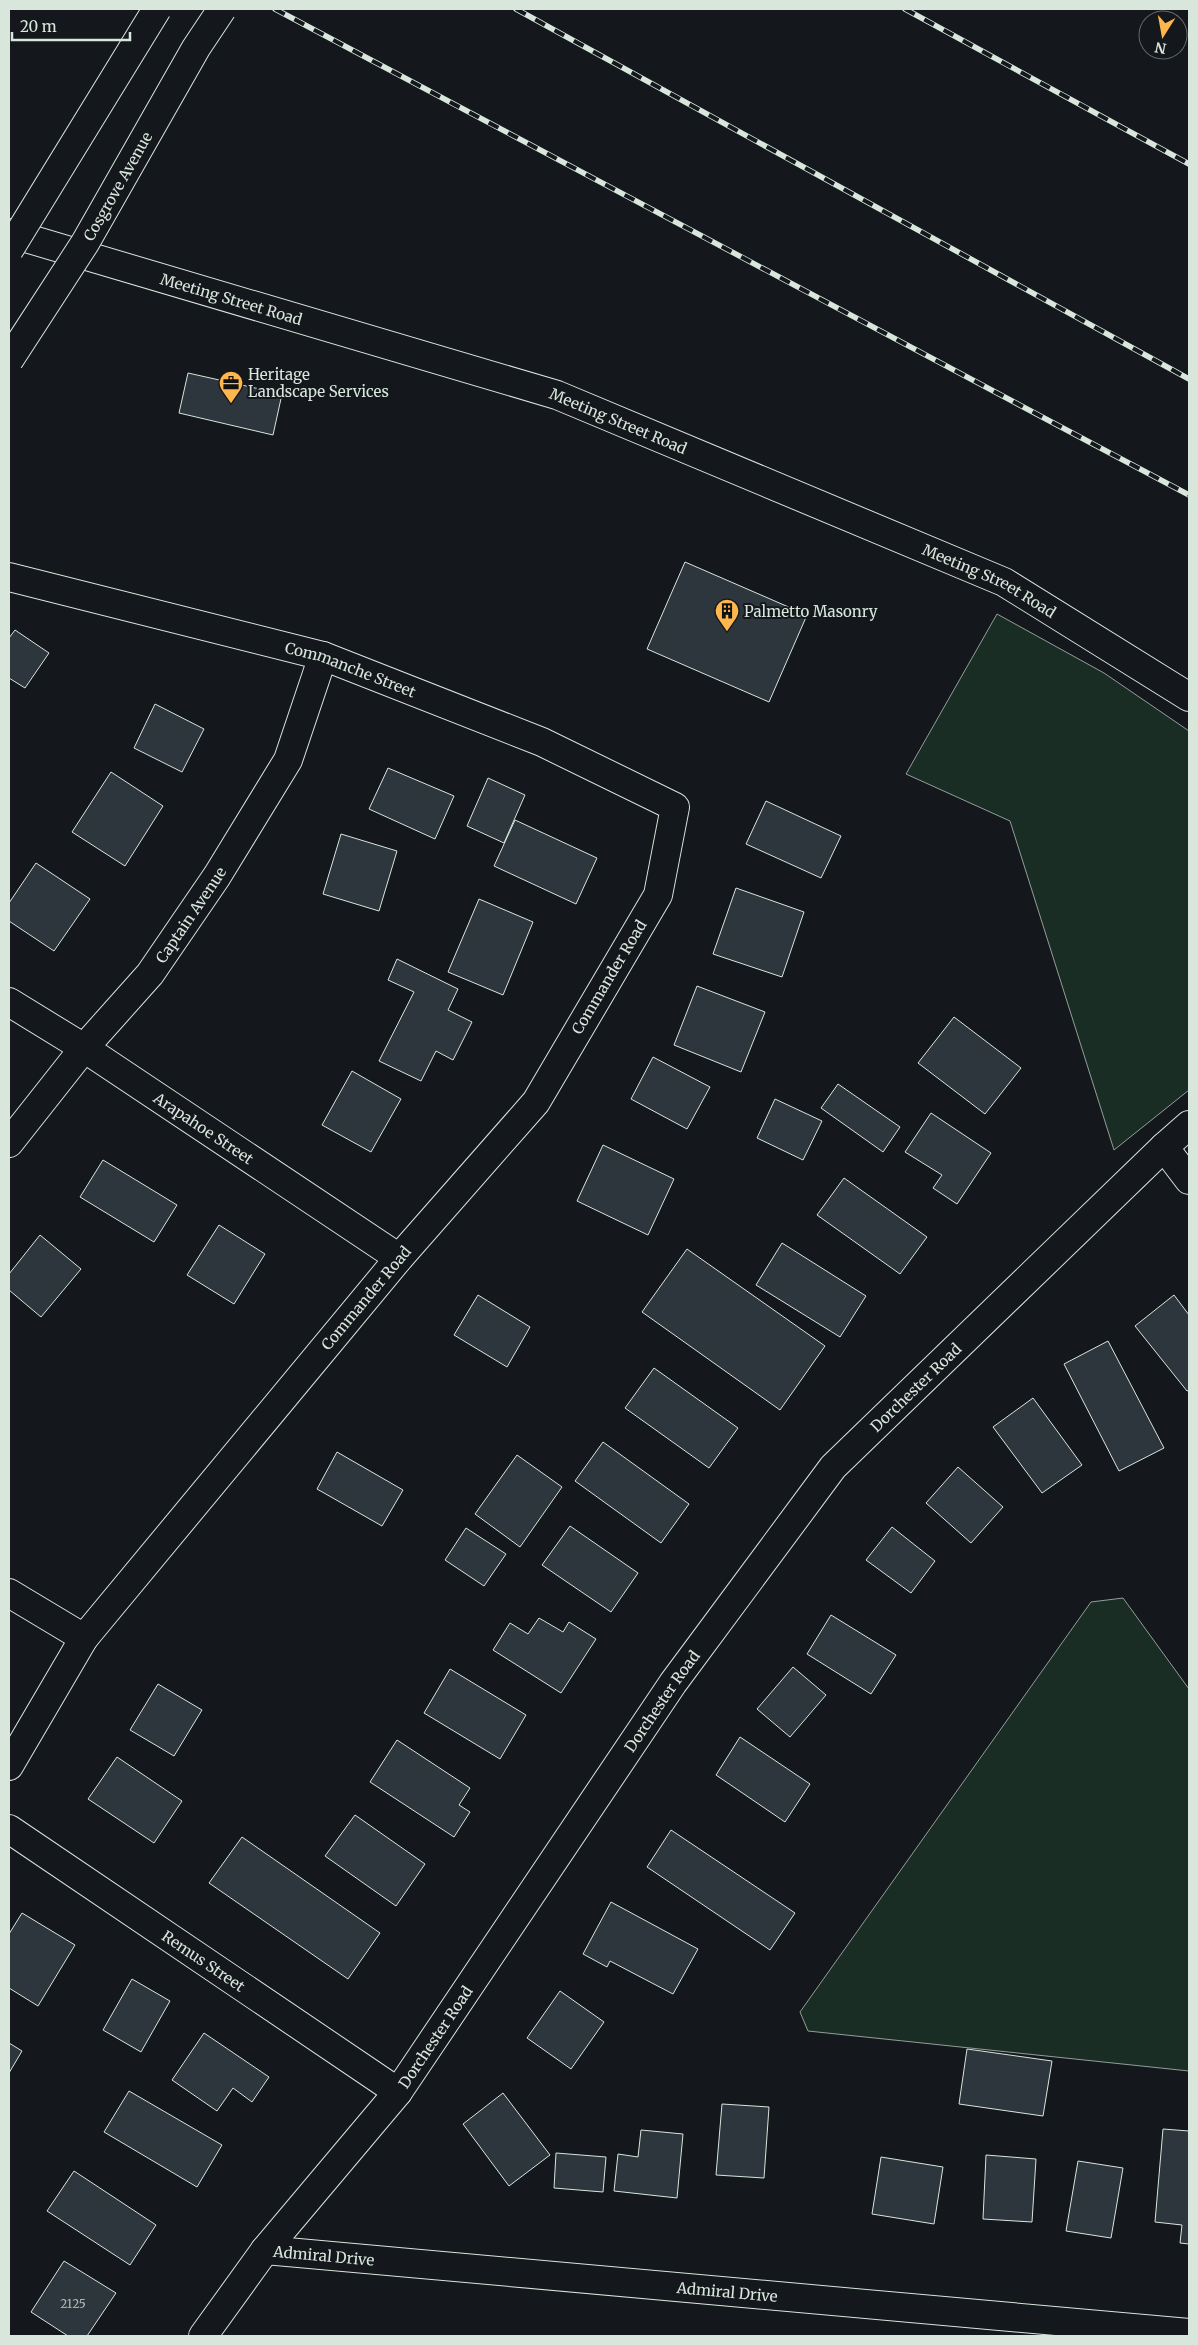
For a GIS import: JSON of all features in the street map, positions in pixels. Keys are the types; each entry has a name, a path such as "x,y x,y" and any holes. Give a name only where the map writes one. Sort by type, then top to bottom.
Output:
{"street":[{"path":"9,250 157,9"},
{"name":"Cosgrove Avenue","path":"9,360 85,243 196,48 222,9"},
{"name":"Meeting Street Road","path":"9,234 557,394 1004,582 1189,697"},
{"name":"Commanche Street","path":"9,577 323,656 542,742 675,807"},
{"name":"Captain Avenue","path":"9,1143 84,1048 150,974 217,876 288,760 323,656"},
{"name":"Commander Road","path":"9,1766 84,1638 399,1258 536,1102 658,895 675,807"},
{"name":"Arapahoe Street","path":"9,1002 84,1048 399,1258"},
{"name":"Dorchester Road","path":"203,2336 265,2250 398,2092 673,1683 833,1467 1189,1125"},
{"path":"1164,1147 1189,1180"},
{"path":"9,1593 84,1638"},
{"name":"Remus Street","path":"9,1829 398,2092"},
{"name":"Admiral Drive","path":"265,2250 1189,2333"}],"green space":[{"path":"997,614 1104,673 1189,731 1189,1090 1114,1150 1010,821 906,774"},
{"path":"1123,1598 1189,1689 1189,2071 808,2031 800,2012 1091,1602"}],"building":[{"name":"Heritage Landscape Services","path":"188,373 282,394 273,435 179,413"},
{"name":"Palmetto Masonry","path":"685,562 807,615 769,702 647,649"},
{"path":"15,630 49,653 25,688 9,678 9,638"},
{"path":"155,704 204,729 182,772 134,748"},
{"path":"388,768 454,796 435,839 369,809"},
{"path":"111,772 163,806 125,866 72,832"},
{"path":"488,778 525,795 504,843 467,826"},
{"path":"766,801 841,836 821,878 746,844"},
{"path":"515,820 597,858 576,904 494,866"},
{"path":"341,834 397,851 379,911 323,894"},
{"path":"36,863 90,899 54,951 9,921 9,903"},
{"path":"736,888 804,912 782,977 713,954"},
{"path":"479,899 533,922 503,995 448,972"},
{"path":"397,959 458,989 448,1010 472,1022 453,1060 436,1051 421,1081 379,1061 414,992 388,980"},
{"path":"697,986 765,1012 741,1072 674,1045"},
{"path":"954,1017 1021,1068 985,1114 918,1063"},
{"path":"653,1057 710,1087 687,1129 631,1099"},
{"path":"352,1071 401,1099 371,1152 322,1125"},
{"path":"838,1084 900,1127 883,1152 821,1108"},
{"path":"775,1099 822,1121 803,1160 757,1138"},
{"path":"931,1113 991,1153 957,1204 933,1188 942,1175 905,1152"},
{"path":"603,1145 674,1179 648,1235 577,1201"},
{"path":"103,1160 177,1205 154,1242 80,1197"},
{"path":"844,1178 927,1237 900,1274 817,1215"},
{"path":"219,1225 265,1254 234,1304 187,1275"},
{"path":"40,1235 81,1269 41,1317 9,1290 9,1274"},
{"path":"782,1243 866,1296 840,1337 756,1285"},
{"path":"687,1249 825,1346 780,1410 642,1312"},
{"path":"478,1295 530,1327 507,1367 454,1335"},
{"path":"1174,1295 1189,1315 1189,1390 1187,1391 1135,1326"},
{"path":"1108,1341 1164,1448 1119,1471 1064,1364"},
{"path":"654,1368 738,1428 709,1468 625,1408"},
{"path":"1033,1398 1082,1465 1042,1493 993,1427"},
{"path":"603,1442 689,1504 661,1543 575,1481"},
{"path":"337,1452 403,1490 382,1526 317,1489"},
{"path":"517,1455 562,1487 520,1547 475,1514"},
{"path":"958,1467 1003,1507 971,1543 926,1503"},
{"path":"570,1526 638,1573 611,1612 542,1565"},
{"path":"892,1527 935,1561 911,1593 866,1560"},
{"path":"466,1528 506,1554 484,1586 445,1560"},
{"path":"831,1615 896,1655 871,1694 807,1654"},
{"path":"539,1618 563,1632 569,1622 596,1639 561,1693 493,1650 510,1623 528,1634"},
{"path":"793,1667 826,1695 790,1737 757,1709"},
{"path":"450,1669 526,1715 500,1759 424,1713"},
{"path":"158,1684 202,1710 174,1756 130,1730"},
{"path":"740,1737 810,1784 785,1822 716,1775"},
{"path":"397,1740 470,1788 459,1805 470,1812 454,1837 370,1782"},
{"path":"117,1757 182,1801 154,1843 88,1799"},
{"path":"355,1815 425,1864 396,1906 325,1856"},
{"path":"671,1830 795,1913 770,1950 647,1867"},
{"path":"242,1837 380,1933 348,1979 209,1883"},
{"path":"611,1902 698,1949 673,1994 610,1961 607,1967 583,1954"},
{"path":"22,1913 75,1945 38,2006 9,1988 9,1934"},
{"path":"132,1979 170,2001 141,2052 103,2030"},
{"path":"560,1991 604,2022 571,2069 527,2038"},
{"path":"204,2033 269,2077 252,2102 233,2088 217,2111 172,2080"},
{"path":"9,2043 22,2051 9,2073"},
{"path":"967,2049 1052,2061 1043,2116 959,2104"},
{"path":"129,2091 222,2145 197,2187 104,2132"},
{"path":"503,2093 550,2155 509,2186 463,2124"},
{"path":"722,2104 769,2107 764,2178 716,2175"},
{"path":"1163,2129 1189,2131 1189,2244 1180,2243 1182,2225 1155,2222"},
{"path":"641,2130 683,2134 677,2198 614,2191 618,2154 638,2157"},
{"path":"556,2153 606,2157 603,2192 554,2188"},
{"path":"986,2155 1036,2159 1032,2222 983,2219"},
{"path":"881,2157 943,2167 934,2224 872,2214"},
{"path":"1078,2161 1123,2168 1111,2238 1066,2231"},
{"path":"74,2171 156,2225 130,2265 47,2211"},
{"path":"64,2261 116,2293 87,2336 68,2336 31,2312"}],"railway":[{"path":"275,9 1189,495"},
{"path":"516,9 1189,379"},
{"path":"905,9 1189,164"}],"place":[{"name":"Heritage Landscape Services","path":"231,404"},
{"name":"Palmetto Masonry","path":"727,632"}]}
